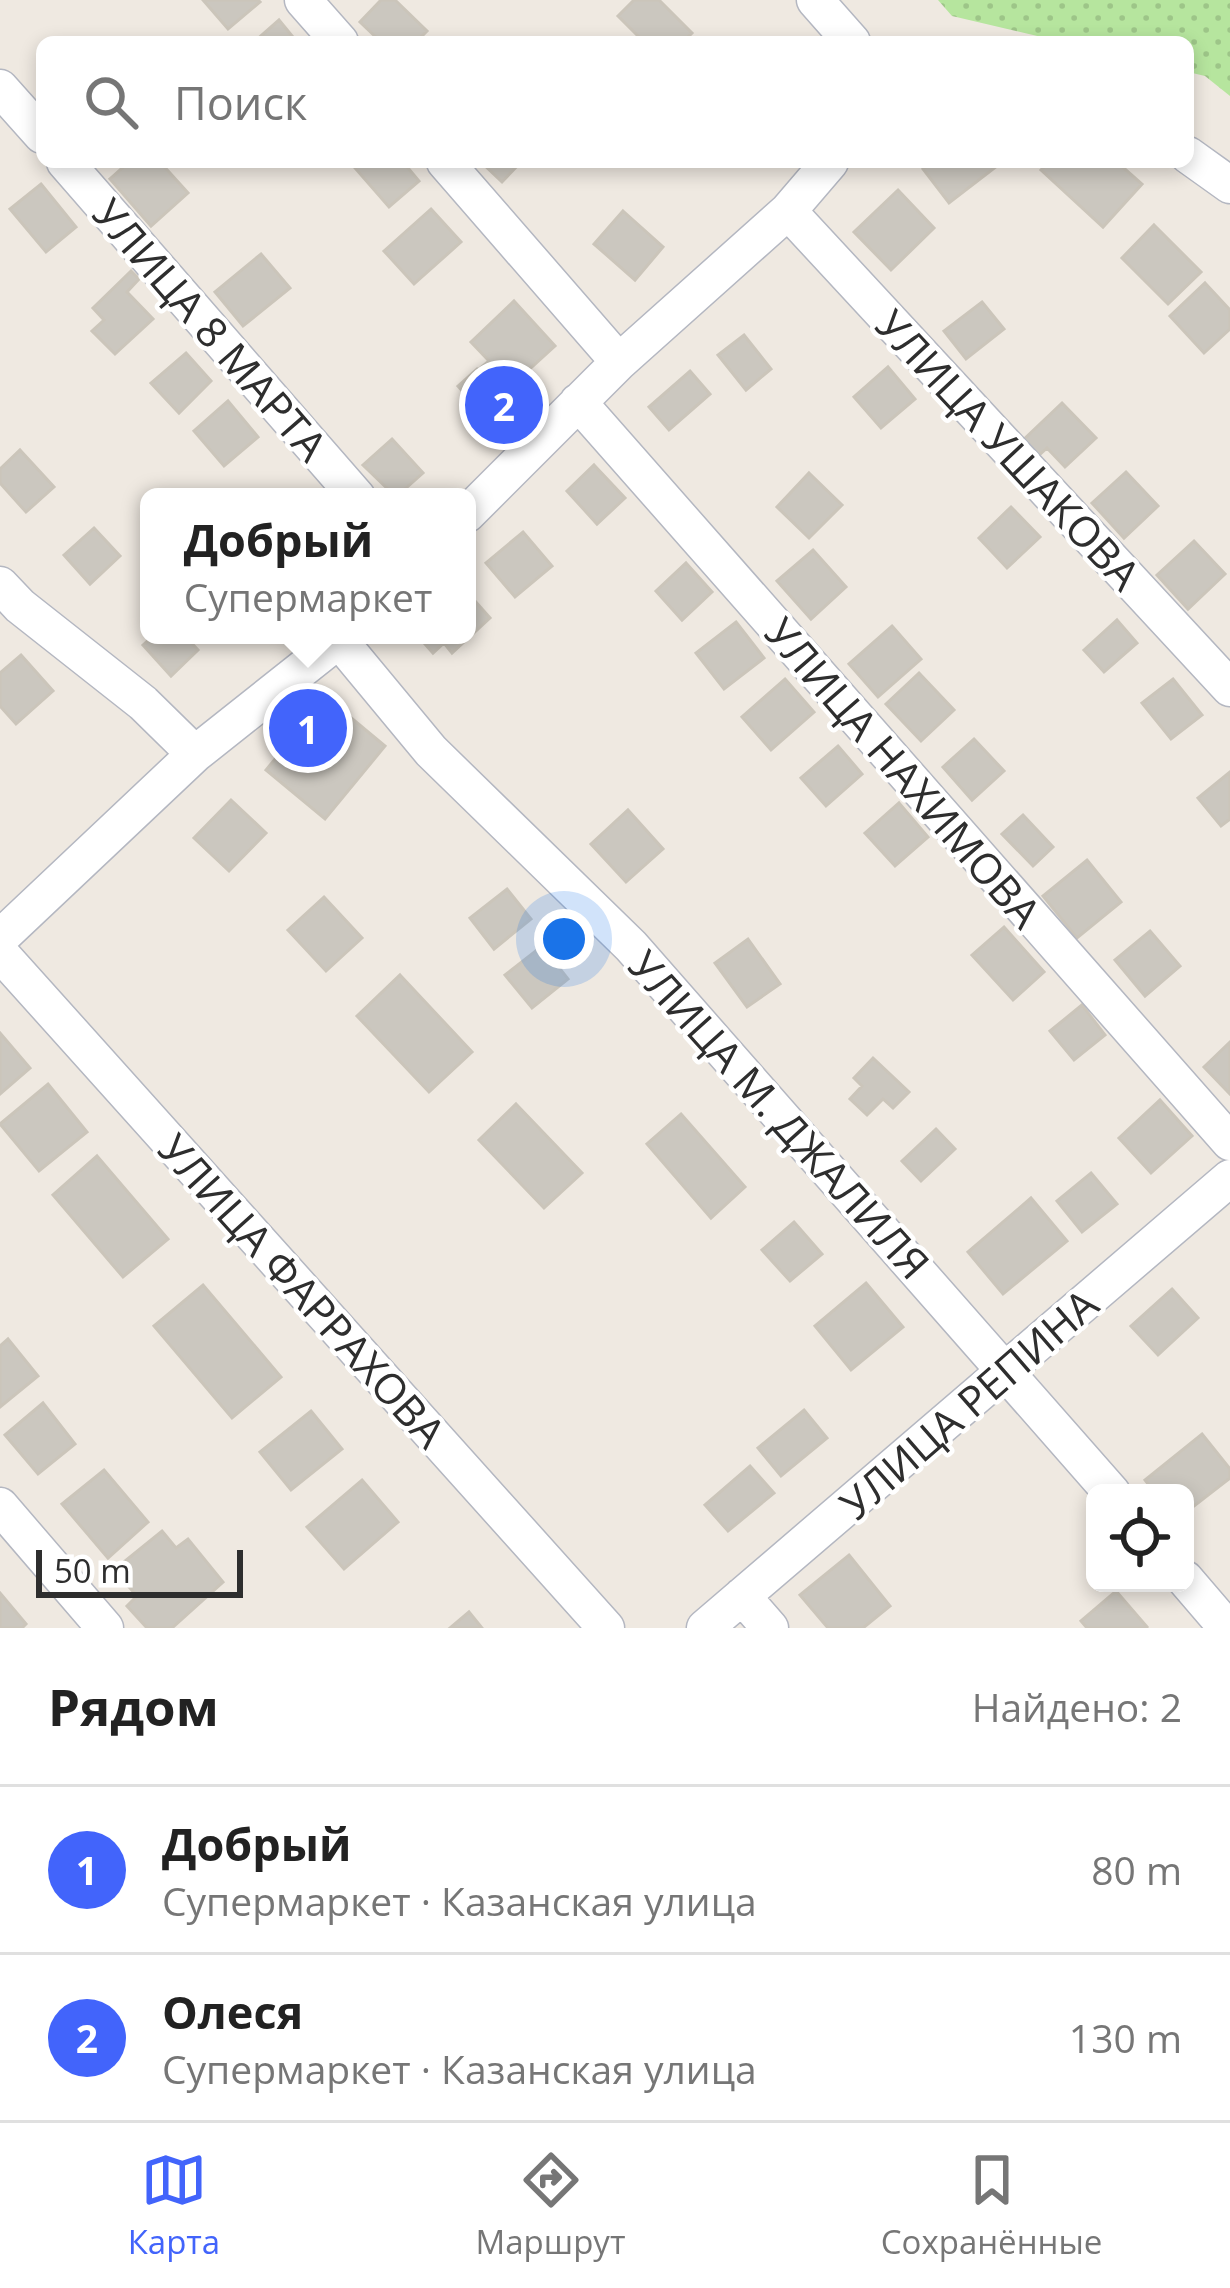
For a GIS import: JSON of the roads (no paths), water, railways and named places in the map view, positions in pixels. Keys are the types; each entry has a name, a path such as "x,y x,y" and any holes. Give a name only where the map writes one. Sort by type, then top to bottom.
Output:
{"street":[{"path":"303,0 335,36"},
{"path":"815,0 847,36"},
{"path":"0,88 36,128"},
{"path":"1194,159 1230,185"},
{"name":"УЛИЦА 8 МАРТА","path":"70,168 349,488"},
{"path":"450,168 620,362"},
{"path":"476,505 620,362 788,211 825,168"},
{"name":"УЛИЦА УШАКОВА","path":"788,211 1230,688"},
{"name":"УЛИЦА НАХИМОВА","path":"578,402 1230,1142"},
{"path":"0,585 143,703 195,754"},
{"path":"0,938 195,754 334,644"},
{"name":"УЛИЦА М. ДЖАЛИЛЯ","path":"347,644 431,751 632,946 1104,1484"},
{"name":"УЛИЦА ФАРРАХОВА","path":"0,953 606,1628"},
{"name":"УЛИЦА РЕПИНА","path":"705,1628 1230,1178"},
{"path":"0,1506 105,1628"},
{"path":"1194,1590 1227,1628"},
{"path":"742,1596 770,1628"}],"place":[{"name":"Олеся","path":"504,405"},
{"name":"Добрый","path":"308,728"}]}
